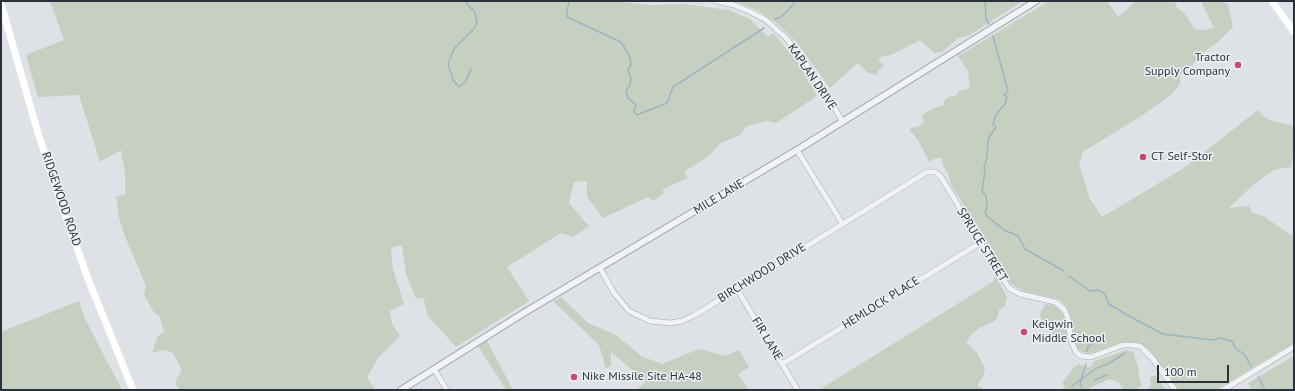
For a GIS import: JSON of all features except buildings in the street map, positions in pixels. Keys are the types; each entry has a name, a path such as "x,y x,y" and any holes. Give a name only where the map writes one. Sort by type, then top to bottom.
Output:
{"main road":[{"path":"1272,1 1294,32"},
{"name":"RIDGEWOOD ROAD","path":"1,4 38,133 62,205 88,279 133,390"}],"street":[{"name":"KAPLAN DRIVE","path":"717,1 734,5 753,13 766,20 786,38 806,63 843,122"},
{"name":"MILE LANE","path":"401,390 522,314 843,122 1036,1"},
{"path":"797,150 842,223"},
{"name":"BIRCHWOOD DRIVE","path":"600,268 614,293 629,311 650,321 671,323 682,321 695,315 927,172 934,172"},
{"name":"SPRUCE STREET","path":"934,172 940,177 1009,288 1020,294 1054,302 1063,308 1068,318 1072,346 1077,353 1091,357 1123,345 1140,346 1153,359 1175,390"},
{"name":"HEMLOCK PLACE","path":"782,364 980,243"},
{"name":"FIR LANE","path":"737,288 797,389"},
{"path":"1223,390 1294,347"},
{"path":"434,369 446,390"}],"green space":[{"path":"50,1 613,1 650,5 684,4 728,10 750,19 768,37 773,33 797,61 817,96 776,123 766,121 747,126 740,135 721,143 709,156 685,171 687,178 662,190 665,193 653,201 648,197 603,218 587,197 587,181 574,182 569,203 589,226 573,237 561,233 507,267 529,301 456,347 428,316 423,297 416,299 406,274 402,245 391,248 393,269 404,304 390,311 392,324 400,336 379,357 367,377 375,390 179,390 175,382 182,370 173,353 163,350 152,353 158,336 164,332 160,317 153,311 144,294 146,286 124,234 119,217 116,196 125,195 125,173 121,150 100,162 79,95 38,97 26,55 64,40"},
{"path":"734,1 1023,1 968,36 958,38 942,52 934,53 920,40 891,55 878,59 884,66 878,70 877,75 867,72 858,63 830,88 797,43 778,24 759,11"},
{"path":"1049,1 1107,1 1118,17 1136,1 1174,1 1178,9 1184,13 1195,29 1205,30 1214,28 1201,1 1219,1 1228,4 1233,27 1218,42 1203,53 1189,68 1180,74 1180,84 1170,96 1083,152 1079,164 1090,199 1102,217 1181,170 1258,110 1263,116 1272,121 1291,125 1294,128 1294,149 1291,167 1276,169 1254,184 1229,208 1249,206 1252,213 1263,216 1291,235 1294,234 1294,343 1216,390 1179,390 1149,349 1138,343 1122,342 1091,353 1082,352 1078,349 1075,342 1070,314 1066,306 1058,299 1023,291 1010,283 1002,271 997,258 951,185 948,173 943,166 942,158 936,158 929,162 913,133 909,132 911,128 920,126 924,122 922,115 932,109 944,105 944,101 948,97 957,95 959,91 970,88 968,71 958,56"},
{"path":"995,275 1007,297 1005,306 999,310 998,317 993,322 979,328 966,342 977,353 985,368 983,377 977,385 985,390 819,390 994,281"},
{"path":"561,297 588,323 616,335 641,356 662,364 699,349 726,356 739,350 749,367 738,374 749,390 636,390 646,382 611,352 611,366 606,368 599,345 553,301"},
{"path":"79,301 84,317 122,390 1,390 1,332"},
{"path":"1046,304 1054,305 1062,312 1065,319 1067,337 1067,340 1064,342 1053,336 1042,322 1040,315"},
{"path":"486,339 513,390 506,390 478,346"},
{"path":"1127,350 1133,352 1138,366 1142,385 1137,389 1139,390 1124,390 1118,382 1109,379 1086,390 1060,390 1065,387 1062,383 1074,367 1079,364 1091,367 1094,361"},
{"path":"1294,356 1294,390 1252,390 1248,383"},
{"path":"1155,375 1166,390 1146,390 1151,386 1150,378"}],"waterway":[{"path":"466,1 475,12 477,23 473,30 454,49 448,64 453,80 459,87 466,81 471,69"},
{"path":"570,1 567,9 567,17 621,42 630,57 631,65 628,70 631,78 630,85 626,91 628,98 636,105 634,112 637,115 667,103 673,87 764,28"},
{"path":"775,19 781,17 795,1"},
{"path":"985,1 986,18 989,24"},
{"path":"993,36 1008,91 1004,95 1007,97 1005,104 995,116 993,125 996,127 988,139 982,191 986,196 987,207 985,213 1004,230 1018,236 1025,249 1064,271"},
{"path":"1069,276 1090,291 1099,290 1105,294 1109,304 1163,334 1212,340 1221,338 1233,342 1235,348 1244,354 1251,366"},
{"path":"1087,351 1088,347 1093,342"},
{"path":"1072,386 1097,368 1108,364 1125,353"},
{"path":"1082,388 1080,384 1086,364"},
{"path":"1095,380 1107,375"},
{"path":"1258,377 1265,390"}],"place":[{"name":"Tractor Supply Company","path":"1238,65"},
{"name":"CT Self-Stor","path":"1143,157"},
{"name":"Keigwin Middle School","path":"1024,332"},
{"name":"Nike Missile Site HA-48","path":"574,377"}]}
